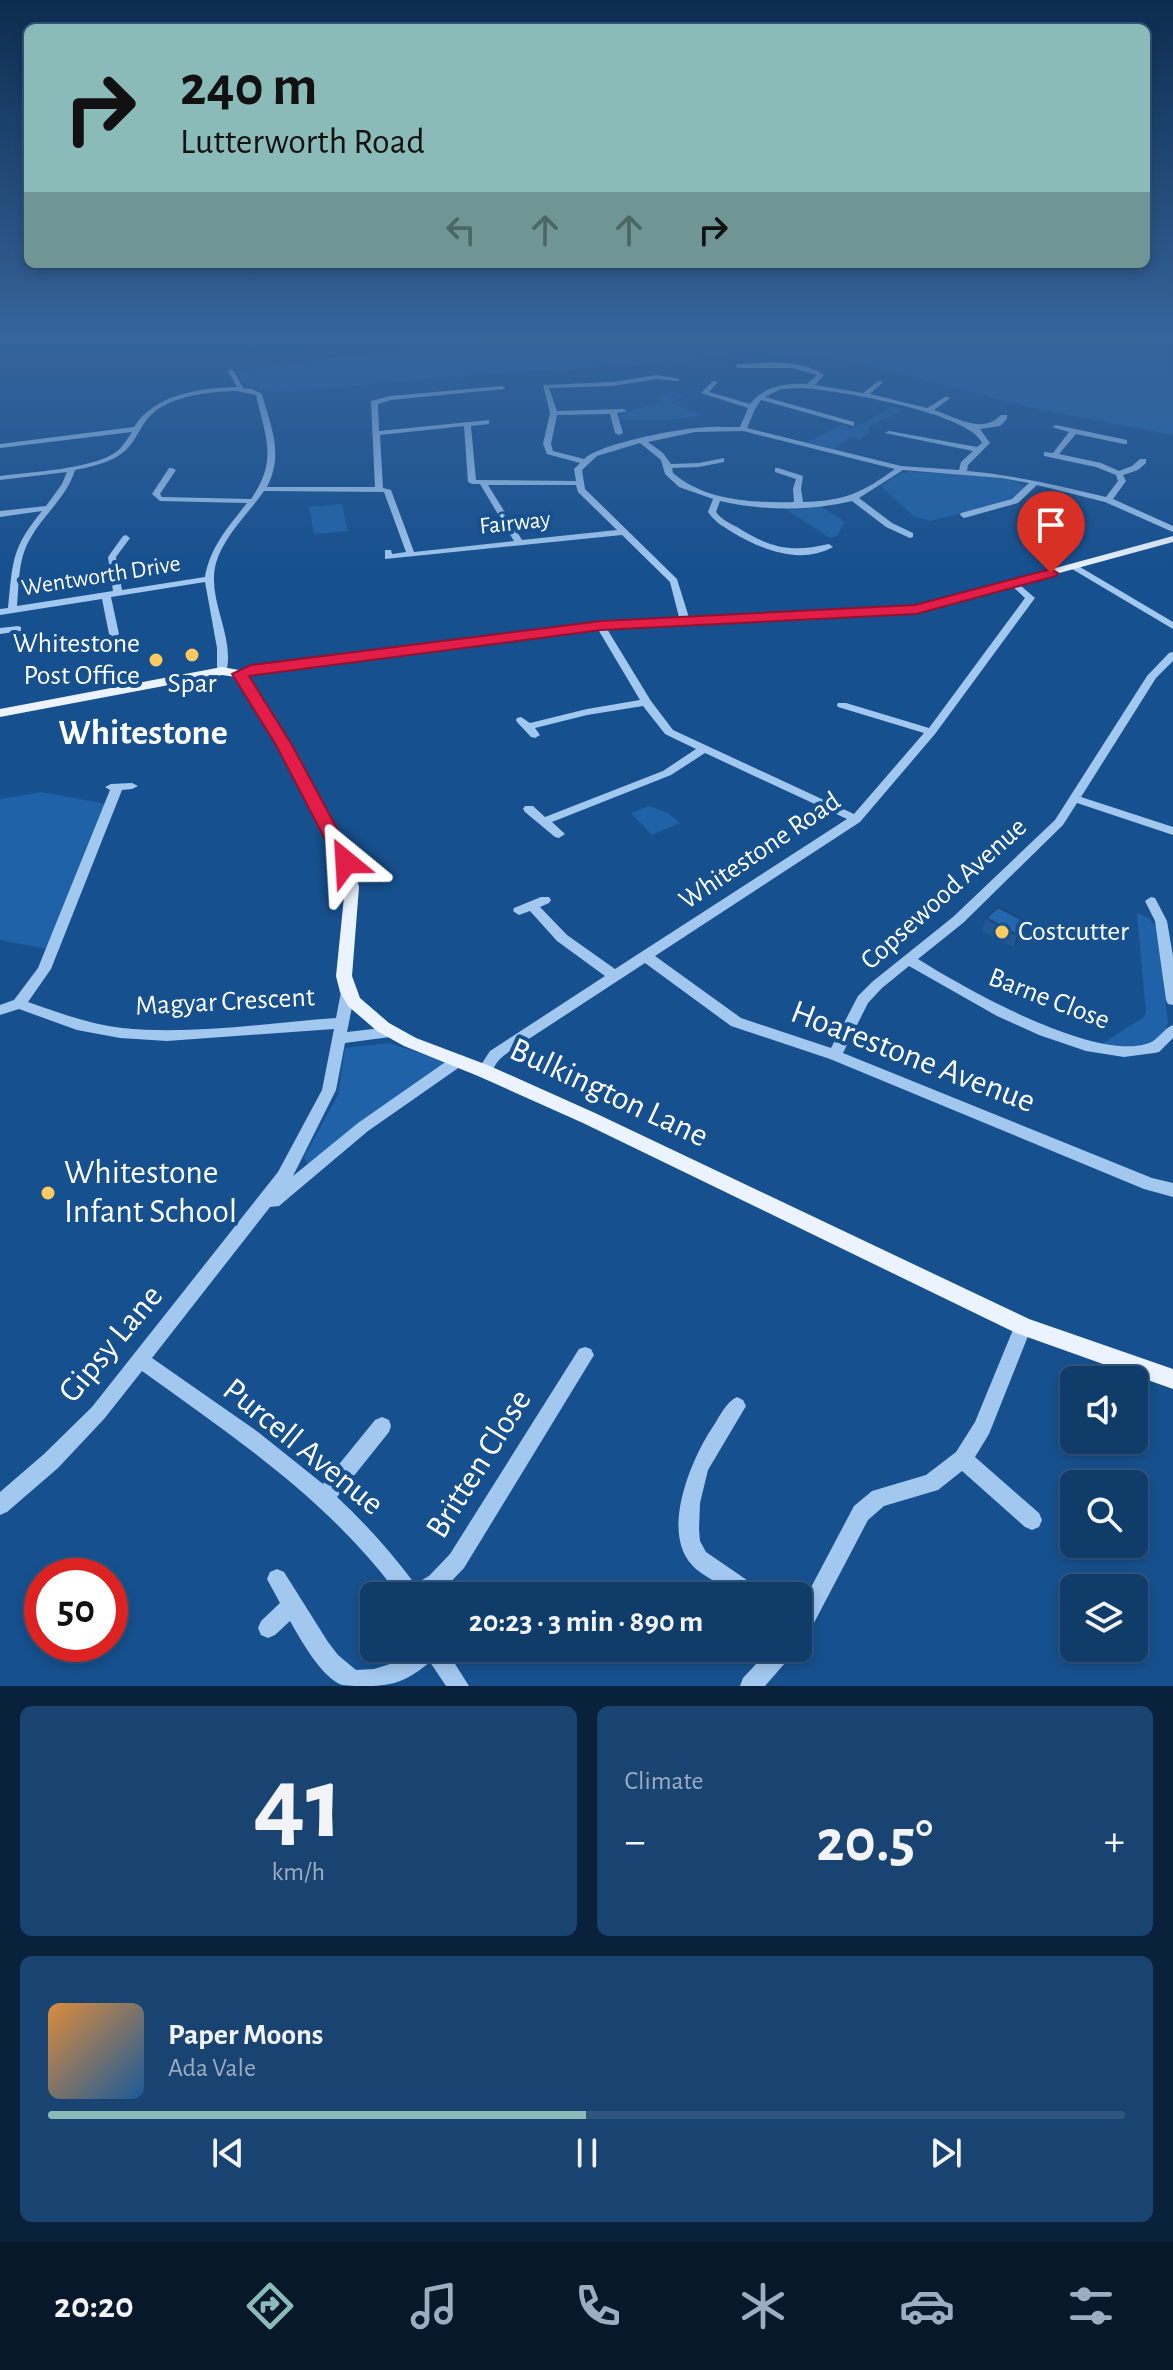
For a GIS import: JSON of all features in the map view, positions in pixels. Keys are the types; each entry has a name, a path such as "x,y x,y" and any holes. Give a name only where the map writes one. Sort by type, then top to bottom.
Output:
{"main road":[{"path":"0,713 222,671 240,674 368,654 601,626 886,613 935,606 1173,539"},
{"path":"240,674 284,745 346,862 352,887 344,976 348,992"},
{"name":"Bulkington Lane","path":"348,992 366,1014 390,1032 484,1071 1023,1326 1173,1379"}],"street":[{"path":"0,478 72,467 115,456 125,449 148,415"},
{"path":"222,671 218,625 209,579 216,555 260,489 272,464 263,415"},
{"path":"374,415 378,433 379,488"},
{"path":"554,415 547,444 550,452 584,462"},
{"path":"614,415 621,431"},
{"path":"743,429 749,415"},
{"path":"814,415 850,426 862,423"},
{"path":"935,415 974,428 984,436 986,443 964,464 963,473"},
{"path":"974,428 997,424 1006,417 994,417"},
{"path":"378,433 486,422"},
{"path":"467,424 470,481 484,485 578,483"},
{"path":"1056,427 1120,440"},
{"path":"0,446 136,429"},
{"path":"685,621 674,581 581,490 578,469 594,454 704,429 743,429 901,468 1035,482 1108,500 1173,529"},
{"path":"1074,431 1051,454 1098,465 1119,474 1122,481 1108,500"},
{"path":"888,432 979,450"},
{"path":"642,441 665,459 669,474 677,484 717,499 799,506 825,505 854,498 901,468"},
{"path":"669,466 725,460"},
{"path":"1119,474 1143,461"},
{"path":"12,610 19,554 45,508 70,477 72,467"},
{"path":"156,475 170,473 156,494 160,499 252,501"},
{"path":"781,473 802,480 797,489 799,506"},
{"path":"964,515 1015,501 1035,482"},
{"path":"484,485 519,543"},
{"path":"260,489 379,488 390,491 411,555"},
{"path":"854,498 907,532"},
{"path":"717,499 712,512 717,519 763,547 801,554 829,544 841,551"},
{"path":"0,514 45,508"},
{"name":"Fairway","path":"388,552 388,557 623,532"},
{"path":"118,593 112,557 123,536 138,535"},
{"path":"1075,567 1173,626"},
{"name":"Wentworth Drive","path":"0,612 209,579"},
{"name":"Whitestone Road","path":"484,1071 495,1055 613,975 856,819 931,732 1030,598 1015,584"},
{"path":"106,595 114,634"},
{"path":"601,626 646,702 669,732 856,819"},
{"path":"0,631 18,629"},
{"name":"Copsewood Avenue","path":"835,1055 863,1000 995,886 1059,822 1152,676 1173,655"},
{"path":"528,727 587,712 646,702"},
{"path":"842,705 931,732"},
{"path":"545,821 667,773 703,749"},
{"path":"0,1010 19,1004 44,969 113,787 132,786"},
{"path":"1076,799 1173,831"},
{"path":"529,809 559,834"},
{"path":"1151,901 1161,921 1173,1000"},
{"path":"532,906 562,938 613,975"},
{"name":"Hoarestone Avenue","path":"645,956 736,1022 835,1055 1150,1184 1173,1190"},
{"name":"Barne Close","path":"909,960 999,1012 1110,1051 1153,1049 1173,1030"},
{"name":"Gipsy Lane","path":"0,1505 51,1461 142,1361 284,1177 319,1114 336,1067 348,992"},
{"name":"Magyar Crescent","path":"19,1004 77,1025 120,1033 167,1036 390,1032"},
{"name":"Gipsy Lane","path":"258,1213 363,1127 459,1060"},
{"path":"812,1605 861,1513 879,1498 931,1483 963,1459 982,1428 1023,1326"},
{"name":"Britten Close","path":"437,1582 457,1561 585,1355"},
{"name":"Purcell Avenue","path":"142,1361 226,1422 323,1499 380,1553 402,1582"},
{"path":"733,1582 699,1559 689,1545 699,1470 737,1406"},
{"path":"323,1499 382,1426"},
{"path":"963,1459 1032,1520"},
{"path":"277,1579 339,1671 354,1680 374,1679 398,1672 412,1662"},
{"path":"268,1628 293,1604"},
{"path":"442,1662 458,1686"},
{"path":"751,1686 772,1662"}],"shaded area":[{"path":"704,415 669,420 621,420 618,417"},
{"path":"878,415 895,415 868,428 870,432 860,439 850,437 834,449 807,442 843,424 849,428"},
{"path":"1067,415 1173,415 1173,435"},
{"path":"901,473 989,476 1018,483 1025,488 1008,501 931,521 913,516 881,486"},
{"path":"342,504 348,531 314,534 309,507"},
{"path":"822,507 845,522 837,536 830,538 787,510"},
{"path":"41,792 107,804 47,949 0,940 0,799"},
{"path":"649,806 668,813 680,823 652,835 631,813"},
{"path":"1137,913 1149,918 1157,928 1168,1022 1166,1031 1152,1041 1136,1047 1120,1048 1103,1043 1144,1017 1146,1012"},
{"path":"389,1043 446,1062 308,1164 304,1157 338,1095 345,1048"}],"building":[{"path":"998,907 1029,923 1017,935 986,918"}],"place":[{"name":"Spar","path":"192,655"},
{"name":"Whitestone Post Office","path":"156,660"},
{"name":"Costcutter","path":"1002,932"},
{"name":"Whitestone Infant School","path":"48,1193"}],"district":[{"name":"Whitestone","path":"143,733"}],"route":[{"path":"346,862 284,745 240,674 368,654 601,626 886,613 935,606 1051,573"}]}
